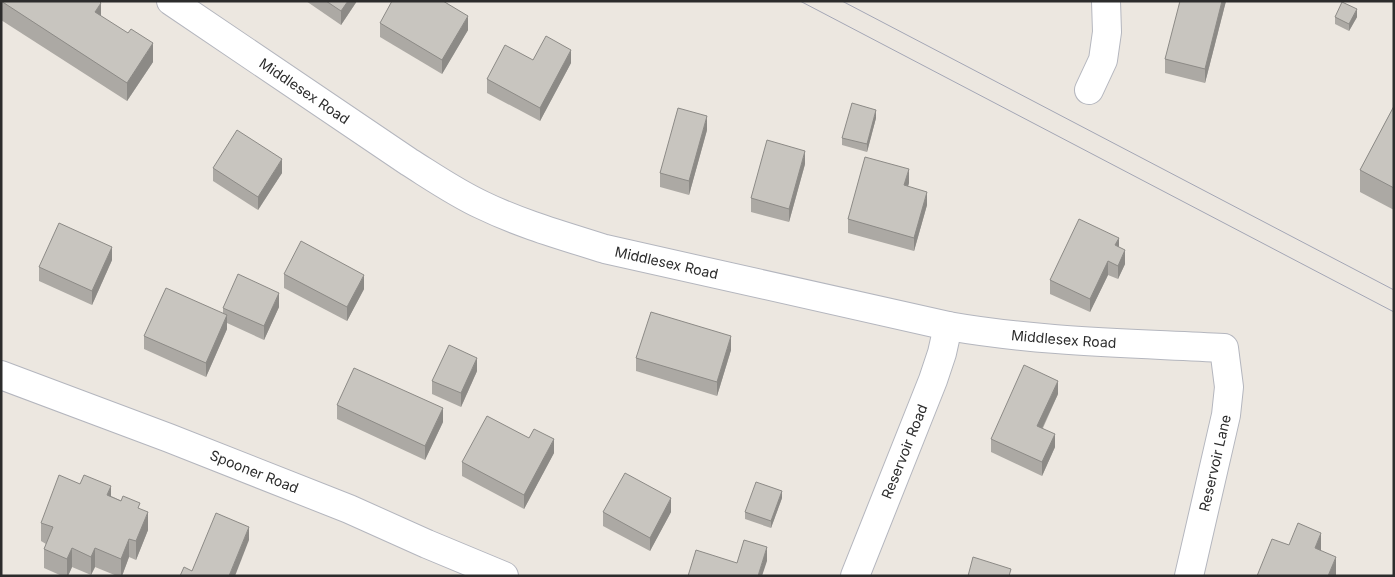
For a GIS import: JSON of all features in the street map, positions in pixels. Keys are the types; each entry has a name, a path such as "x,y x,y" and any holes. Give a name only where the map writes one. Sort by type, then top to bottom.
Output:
{"street":[{"name":"Middlesex Road","path":"172,1 409,162 446,185 481,205 554,234 606,249 948,326 988,333 1224,348"},
{"path":"1089,90 1102,60 1107,32 1106,1"},
{"name":"Reservoir Road","path":"855,576 933,380 948,326"},
{"name":"Reservoir Lane","path":"1188,576 1226,415 1229,387 1224,348"},
{"name":"Spooner Road","path":"1,375 177,441 349,509 504,576"}],"building":[{"path":"1,1 99,1 101,3 95,12 128,33 131,29 153,43 127,83"},
{"path":"326,1 348,1 341,11"},
{"path":"392,1 443,1 468,16 442,60 380,23"},
{"path":"1180,1 1222,1 1205,69 1165,59"},
{"path":"1342,2 1357,9 1349,24 1335,17"},
{"path":"546,36 571,50 540,108 487,79 505,45 533,60"},
{"path":"852,103 876,110 867,144 842,138"},
{"path":"1394,106 1394,188 1360,170"},
{"path":"678,108 707,116 689,181 660,173"},
{"path":"237,130 282,159 258,197 213,168"},
{"path":"767,140 805,151 789,209 751,198"},
{"path":"865,157 909,169 904,185 927,192 914,238 848,219"},
{"path":"1079,219 1119,238 1115,245 1125,250 1118,266 1108,261 1090,299 1050,280"},
{"path":"59,223 112,247 92,291 39,267"},
{"path":"301,241 364,275 347,307 284,274"},
{"path":"238,274 279,293 264,326 223,308"},
{"path":"166,288 227,315 206,363 144,336"},
{"path":"651,312 731,336 717,382 636,358"},
{"path":"449,345 477,358 461,393 432,381"},
{"path":"1024,365 1058,381 1037,426 1055,434 1042,462 991,439"},
{"path":"354,368 443,408 425,446 337,405"},
{"path":"487,416 529,438 534,429 554,439 524,495 462,462"},
{"path":"625,473 671,498 650,538 603,512"},
{"path":"59,475 80,484 84,475 111,486 107,495 121,501 123,496 140,503 138,508 148,512 136,541 129,539 121,559 95,548 91,557 72,548 67,559 44,549 53,527 41,523"},
{"path":"756,482 782,491 771,521 745,512"},
{"path":"216,513 249,527 229,576 180,576 184,567 192,571"},
{"path":"1298,523 1321,533 1315,548 1336,557 1328,576 1257,576 1272,539 1289,545"},
{"path":"744,540 767,547 758,576 688,576 696,550 737,563"},
{"path":"973,557 1011,569 1009,576 968,576"}],"tram line":[{"path":"800,1 1394,312"},
{"path":"842,1 1394,290"}]}
